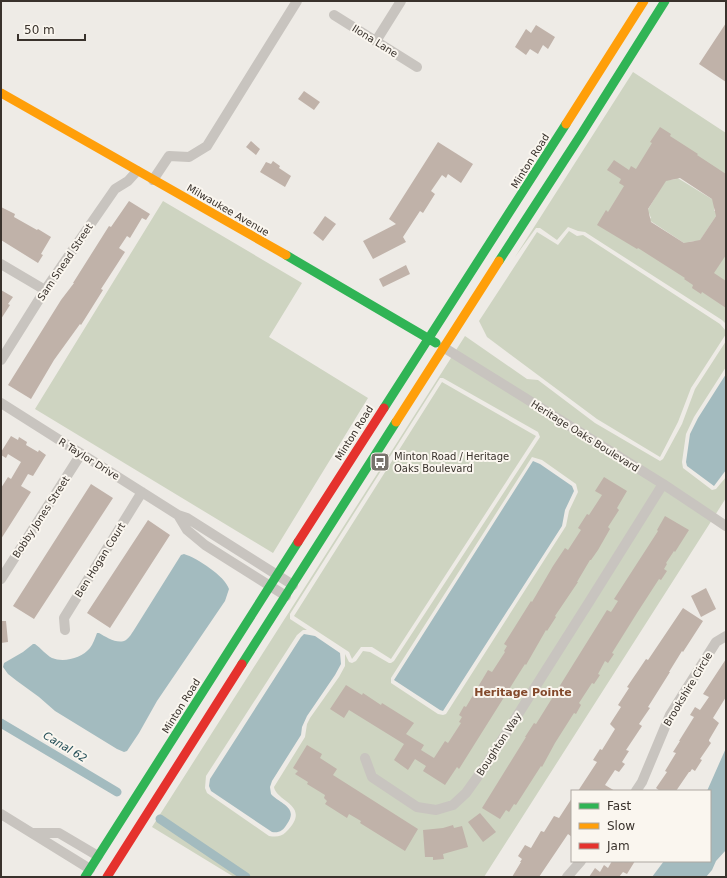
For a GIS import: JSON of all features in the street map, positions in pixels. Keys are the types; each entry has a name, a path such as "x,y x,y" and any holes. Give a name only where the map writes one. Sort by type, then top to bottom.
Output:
{"main road":[{"name":"Minton Road","path":"88,873 644,1"},
{"path":"107,877 443,347 578,139 665,1"},
{"name":"Milwaukee Avenue","path":"1,93 443,347"}],"street":[{"path":"153,180 169,156 189,157 207,146 297,1"},
{"path":"376,41 401,1"},
{"name":"Ilona Lane","path":"334,15 417,67"},
{"name":"Sam Snead Street","path":"1,360 45,290 115,189 128,181 137,171"},
{"path":"1,264 45,290"},
{"name":"Heritage Oaks Boulevard","path":"443,347 663,484 726,526"},
{"name":"R Taylor Drive","path":"1,403 178,515 187,518 278,574 293,585"},
{"name":"Bobby Jones Street","path":"1,580 82,454"},
{"name":"Boughton Way","path":"365,758 372,777 418,807 436,810 453,804 466,793 579,619 663,484"},
{"name":"Ben Hogan Court","path":"65,630 64,618 142,492"},
{"name":"R Taylor Drive","path":"178,515 187,530 200,541 286,596"},
{"path":"200,541 208,531"},
{"path":"230,561 238,550"},
{"name":"Brookshire Circle","path":"637,790 642,782 670,715 716,642 726,636"},
{"path":"1,814 33,833 88,873"},
{"path":"33,833 58,833 98,856"},
{"path":"567,877 580,862"}],"green space":[{"path":"633,72 726,133 726,324 585,232 568,227 557,240 540,228 536,228 515,257","holes":["678,172 720,205 721,214 697,248 681,246 645,219 643,209 670,174"]},
{"path":"676,177 715,201 716,206 714,207 714,211 717,211 718,213 699,242 696,243 696,241 689,242 690,244 687,245 649,220 651,218 647,211 667,178 670,180 676,179"},
{"path":"163,201 302,283 269,337 368,398 273,553 35,409"},
{"path":"569,231 577,236 583,235 720,324 726,331 726,334 691,388 678,422 660,457 597,419 487,337 479,321 537,232 558,245"},
{"path":"465,336 527,379 538,380 595,423 660,461 663,459 682,424 695,389 726,341 726,367 694,417 686,434 682,462 683,468 712,490 716,489 726,477 726,498 484,877 234,877 152,827","holes":["440,378 443,378 538,432 540,437 394,661 389,663 370,652 363,651 356,661 352,663 349,662 345,654 345,666 310,718 307,724 305,737 274,787 276,792 295,810 296,816 293,823 282,835 269,836 207,793 205,788 206,776 297,635 303,630 307,630 290,619 290,614","532,457 542,460 576,484 578,492 569,511 566,526 446,714 438,714 391,683 391,678"]},
{"path":"442,382 536,436 391,659 372,647 361,647 352,659 349,652 294,616"}],"water":[{"path":"726,374 726,470 714,486 687,466 686,462 690,434 698,418"},
{"path":"533,461 540,464 572,486 574,491 565,510 562,526 443,711 440,710 394,680"},
{"path":"184,554 196,559 210,568 222,579 229,589 225,601 157,701 127,751 124,752 117,749 55,711 8,674 3,667 4,663 23,652 33,644 52,658 67,660 78,657 87,652 97,633 119,642 126,640 134,630 181,555"},
{"path":"304,634 315,636 340,653 341,664 307,716 302,727 301,735 272,781 270,787 271,794 287,806 291,814 287,824 282,830 279,832 272,832 211,791 209,786 210,779"},
{"path":"726,748 726,850 716,861 712,870 706,877 652,877 663,862 711,862 711,790 707,790"}],"building":[{"path":"726,23 726,82 699,64"},
{"path":"536,25 555,37 548,49 543,45 538,54 530,49 526,55 515,47 526,29 531,33"},
{"path":"304,91 320,102 314,110 298,99"},
{"path":"660,127 671,134 670,136 726,174 726,255 714,273 726,281 726,308 702,292 701,294 692,288 693,285 684,279 685,278 638,248 637,249 597,225 606,210 608,212 624,186 619,183 621,179 607,170 614,160 629,170 631,166 636,169 652,143 650,142","holes":["680,178 712,199 716,216 700,240 684,243 651,222 648,209 666,181"]},
{"path":"251,141 260,149 256,155 246,147"},
{"path":"438,142 473,164 461,183 448,174 446,178 442,175 431,191 435,194 423,213 420,211 403,237 406,242 373,259 363,241 396,224 389,219"},
{"path":"273,161 280,166 279,168 291,176 285,187 260,172 266,162 271,164"},
{"path":"129,201 150,214 146,220 142,218 130,238 127,236 119,248 125,252 101,289 103,290 81,325 80,324 54,360 31,399 8,385 109,226 111,227"},
{"path":"1,207 15,214 14,217 51,237 41,254 43,255 38,263 1,240"},
{"path":"325,216 336,224 323,241 313,233"},
{"path":"406,265 410,274 383,287 379,279"},
{"path":"1,290 13,297 1,319"},
{"path":"11,436 18,440 19,437 27,442 26,445 38,452 39,450 46,455 33,476 28,474 21,486 31,492 1,539 1,488 8,477 11,479 21,462 8,454 6,458 1,455 1,452"},
{"path":"604,477 627,491 617,508 619,510 608,527 610,529 578,582 555,616 556,617 547,631 546,630 526,665 525,664 459,769 457,767 445,785 423,771 426,766 415,759 408,770 394,760 404,744 349,710 344,718 330,709 346,685 362,695 363,693 381,705 382,703 414,723 406,734 424,745 421,750 434,758 445,741 448,743 461,723 459,722 462,717 459,715 464,706 466,707 488,670 492,672 505,652 504,651 507,646 504,644 531,601 532,602 553,566 565,548 568,550 581,530 578,528 587,514 589,515 602,495 595,491"},
{"path":"91,484 113,498 34,619 13,606"},
{"path":"665,516 689,530 666,563 667,564 664,569 667,571 661,580 659,579 637,613 612,653 614,654 608,663 605,661 598,674 600,675 594,684 592,683 579,703 581,705 576,714 574,713 542,767 541,766 516,805 514,804 509,812 506,810 500,819 482,808 525,737 534,723 536,724 607,610 611,612 618,601 614,599 658,531 657,530"},
{"path":"148,520 170,535 110,628 87,613"},
{"path":"706,588 716,609 701,617 691,596"},
{"path":"683,608 703,621 683,652 682,651 648,707 650,708 639,724 642,726 626,750 629,751 622,762 625,764 619,772 615,770 605,785 613,790 579,790 597,762 593,760 600,749 602,750 615,729 610,724 621,707 618,705 629,688 627,687 646,659 648,660"},
{"path":"1,621 6,621 8,642 1,643"},
{"path":"726,659 726,697 713,718 719,723 709,740 711,743 700,759 702,760 695,771 692,769 689,772 677,790 659,790 656,788 667,772 665,771 676,753 673,752 694,717 690,715 695,707 700,710 709,697 703,694"},
{"path":"307,745 322,754 320,758 337,769 333,775 418,829 405,851 360,823 361,821 349,814 347,818 325,804 327,801 324,798 325,795 307,784 308,782 295,774 298,771 293,768"},
{"path":"571,800 571,836 568,834 539,877 512,877 521,862 522,859 518,856 525,845 531,848 541,831 544,832 554,816 559,818"},
{"path":"480,813 496,832 483,842 468,822"},
{"path":"453,825 454,828 462,826 468,847 443,854 444,859 433,860 433,857 425,857 423,830 443,828"},
{"path":"611,862 634,862 627,874 623,872 619,877 589,877 595,868 600,872 604,865 608,868"}],"waterway":[{"name":"Canal 62","path":"1,723 117,792"},
{"name":"Canal 62","path":"160,819 246,877"}],"traffic: fast":[{"path":"499,261 665,1"},
{"path":"384,408 566,124"},
{"path":"286,255 436,343"},
{"path":"242,664 396,422"},
{"path":"85,877 298,542"}],"traffic: slow":[{"path":"566,124 644,1"},
{"path":"1,93 286,255"},
{"path":"396,422 499,261"}],"traffic: jam":[{"path":"298,542 384,408"},
{"path":"107,877 242,664"}],"place":[{"name":"Minton Road / Heritage Oaks Boulevard","path":"380,462"}],"district":[{"name":"Heritage Pointe","path":"523,692"}]}
